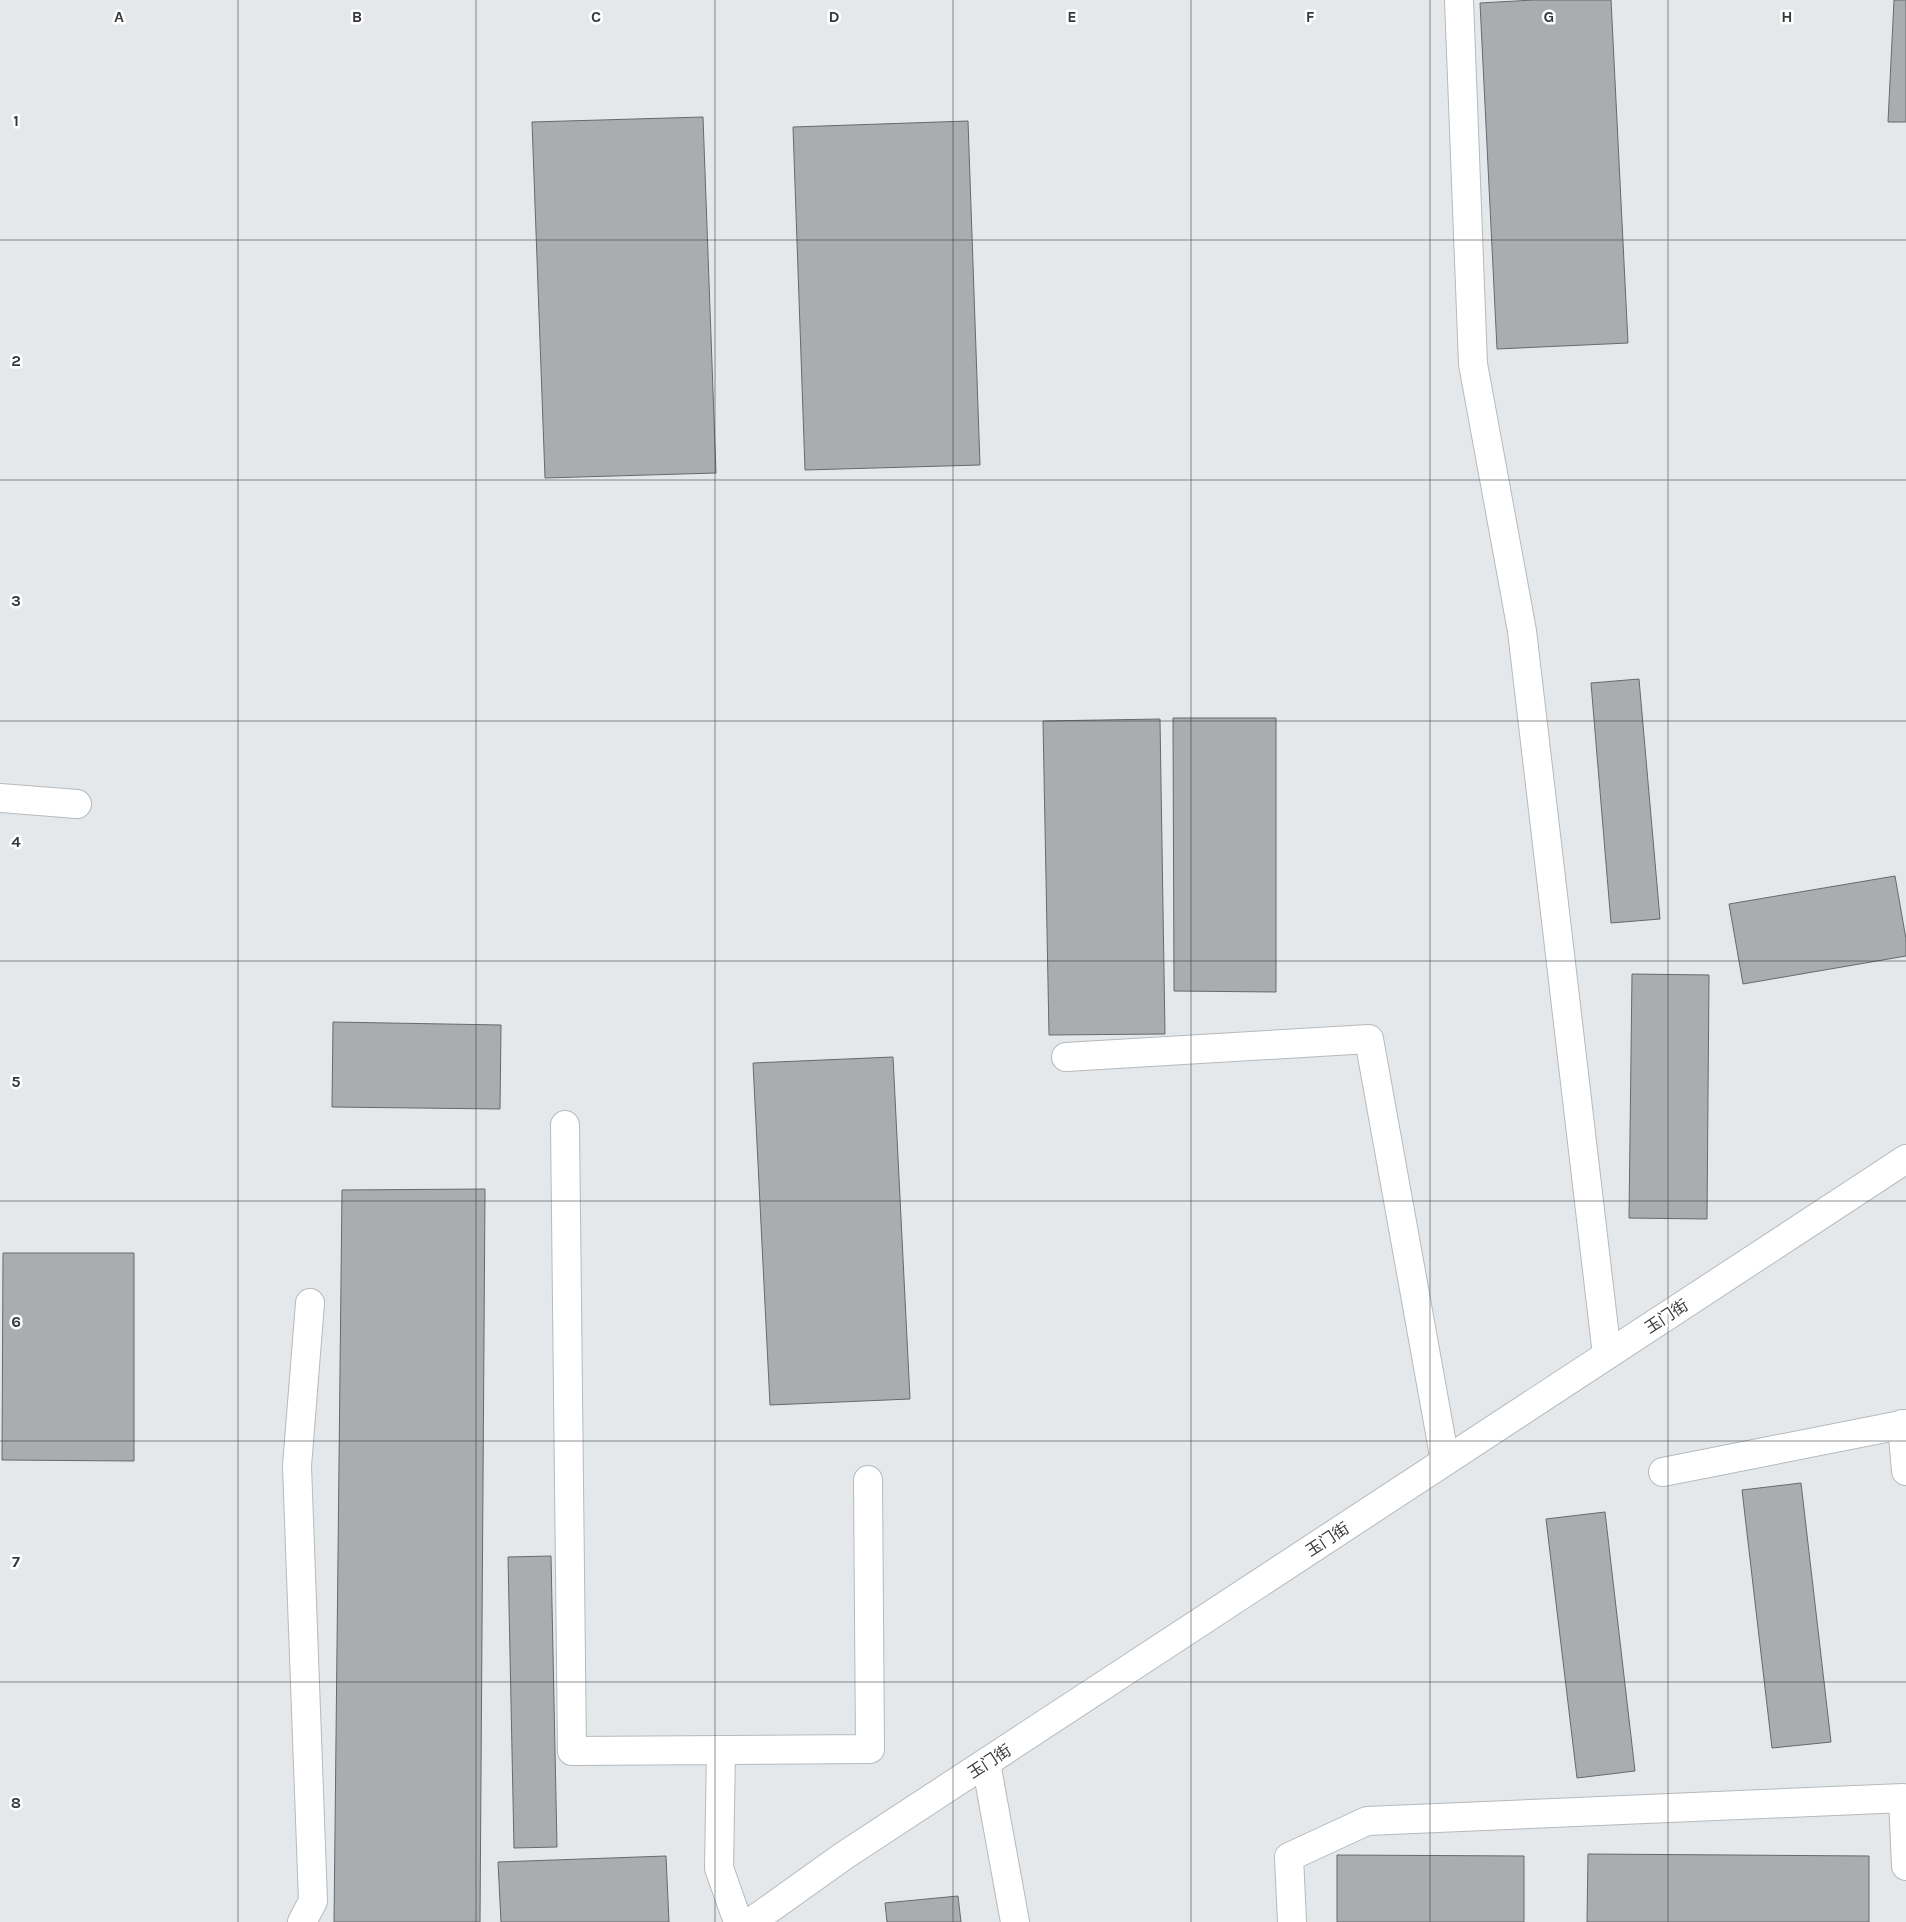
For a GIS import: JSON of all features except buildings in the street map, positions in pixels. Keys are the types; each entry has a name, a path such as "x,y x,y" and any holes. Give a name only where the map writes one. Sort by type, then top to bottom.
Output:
{"street":[{"path":"1459,0 1473,364 1522,631 1607,1355"},
{"path":"0,798 77,804"},
{"path":"1066,1057 1369,1039 1445,1461"},
{"path":"566,1126 572,1751 870,1749 868,1480"},
{"name":"玉门街","path":"751,1922 845,1855 1906,1159"},
{"path":"302,1922 313,1901 297,1466 310,1303"},
{"path":"1663,1472 1904,1424 1906,1471"},
{"path":"721,1750 719,1868 738,1922"},
{"path":"986,1762 1015,1922"},
{"path":"1292,1922 1289,1858 1367,1821 1905,1797 1906,1866"}]}
